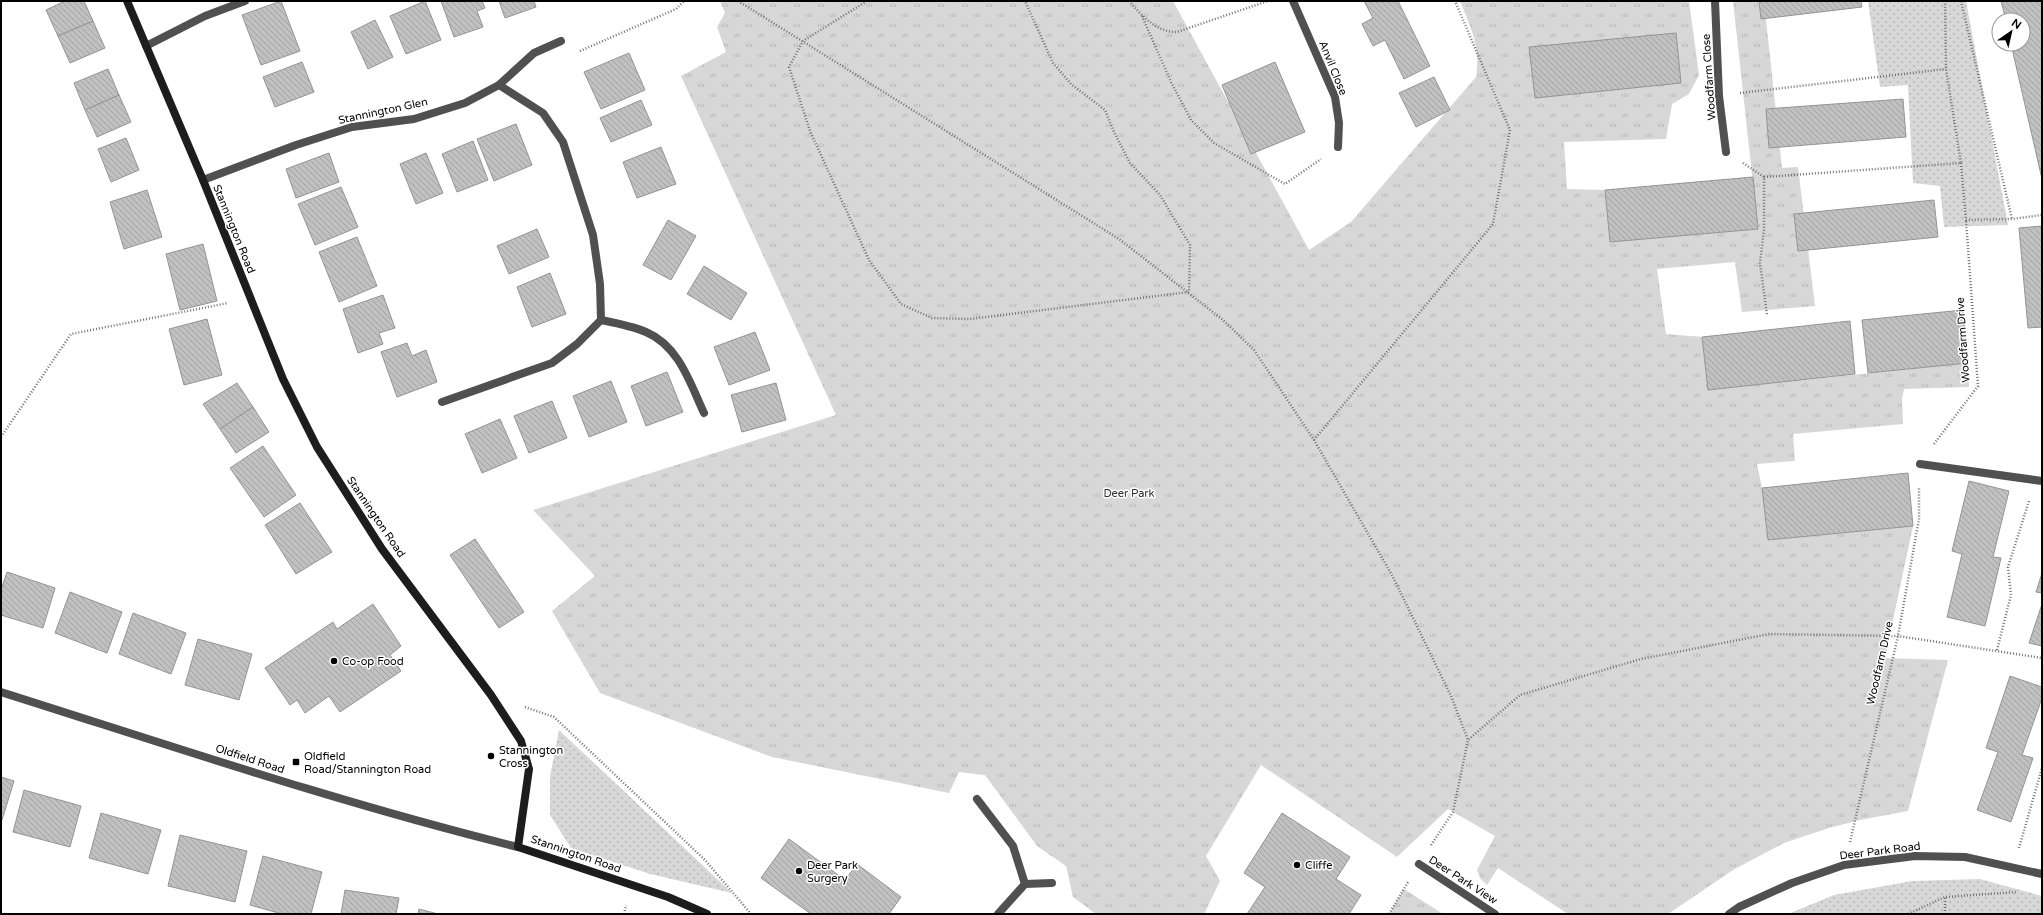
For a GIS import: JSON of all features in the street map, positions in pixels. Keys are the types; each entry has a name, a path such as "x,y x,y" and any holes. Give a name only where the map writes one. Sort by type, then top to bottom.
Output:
{"main road":[{"name":"Stannington Road","path":"127,1 202,180 283,380 317,447 382,549 490,694 521,741 529,770 518,846 668,897 707,914"}],"street":[{"path":"146,46 205,16 245,1"},
{"name":"Anvil Close","path":"1293,1 1335,97 1339,123 1338,147"},
{"name":"Woodfarm Close","path":"1715,1 1720,96 1726,152"},
{"name":"Stannington Glen","path":"202,180 296,145 352,127 414,119 465,103 499,85 534,53 561,40"},
{"path":"442,402 552,363 577,344 601,320 600,284 593,235 563,142 543,113 499,85"},
{"path":"601,320 646,333 666,345 683,367 704,413"},
{"path":"1920,464 2038,481"},
{"name":"Oldfield Road","path":"1,692 327,796 451,830 518,846"},
{"path":"977,799 1013,846 1025,884"},
{"name":"Deer Park Road","path":"1729,914 1739,907 1792,883 1844,865 1915,856 1964,857 2042,874"},
{"name":"Deer Park View","path":"1419,864 1495,914"},
{"path":"998,914 1025,884 1052,883"}],"path":[{"path":"561,40 578,52 676,9 684,1"},
{"path":"738,1 1118,239 1223,320 1254,350 1314,440 1393,577 1451,696 1468,740 1453,812 1389,914"},
{"path":"867,1 803,42 789,67 810,131 869,260 901,304 932,318 970,319 1188,292"},
{"path":"1025,1 1053,63 1071,84 1105,110 1114,132 1130,163 1160,195 1190,245 1188,292"},
{"path":"1129,1 1142,16 1165,32 1177,32 1268,1"},
{"path":"1314,440 1494,224 1510,130 1455,1"},
{"name":"Woodfarm Drive","path":"1844,865 1898,636 1919,519 1920,464 1978,386 1961,163 1946,68 1944,1"},
{"path":"1961,1 2012,219"},
{"path":"1142,16 1191,120 1214,143 1285,184 1338,147"},
{"path":"1720,96 1946,68"},
{"path":"1726,152 1764,177 1961,163"},
{"path":"1764,177 1764,230 1760,263 1767,315"},
{"path":"1966,220 2012,219 2042,215"},
{"path":"1,437 71,334 250,299"},
{"path":"1997,650 2011,595 2008,567 2038,481"},
{"path":"1468,740 1520,695 1641,659 1769,634 1898,636 2042,658"},
{"path":"490,694 554,717 705,860 751,914"},
{"path":"2014,867 2042,768"},
{"path":"1908,914 1945,897 2022,891"},
{"path":"1945,897 1945,914"}],"green space":[{"name":"Deer Park","path":"720,1 1173,1 1309,250 1351,222 1476,77 1476,47 1460,1 1689,1 1699,75 1689,94 1672,104 1666,139 1564,142 1567,189 1605,190 1610,242 1758,229 1733,1 1764,1 1782,168 1798,167 1815,306 1742,312 1735,262 1657,269 1666,334 1702,337 1708,390 1968,363 1969,387 1904,389 1902,399 1903,424 1793,434 1795,461 1757,464 1762,488 1768,540 1913,526 1885,658 1948,660 1908,811 1860,820 1829,828 1784,843 1733,870 1668,914 1568,914 1498,868 1487,885 1480,878 1477,870 1495,836 1448,809 1397,857 1261,765 1206,856 1220,881 1204,914 1096,914 1073,897 1066,866 1037,846 985,775 959,772 949,793 772,757 600,693 552,611 595,576 533,510 836,415 681,76 726,52 717,27 725,13"},
{"path":"1868,1 1966,1 2008,225 1944,227 1940,186 1913,183 1908,85 1880,87"},
{"path":"559,730 732,893 650,874 571,848 550,815 550,777"},
{"path":"1980,879 2042,896 2042,914 1788,914 1834,895 1912,881"},
{"path":"1404,889 1443,914 1389,914"}],"building":[{"path":"65,1 84,1 93,21 58,36 46,10"},
{"path":"281,1 300,51 261,65 242,15"},
{"path":"425,1 441,40 406,54 390,16"},
{"path":"441,1 482,1 485,8 477,11 483,27 454,37"},
{"path":"499,1 534,1 536,7 505,18"},
{"path":"1364,1 1398,1 1430,66 1404,79 1385,40 1373,46 1362,24 1373,18"},
{"path":"1759,1 1861,1 1862,7 1761,19"},
{"path":"2001,1 2042,1 2042,179 2013,52 2031,52 2031,12 2004,12"},
{"path":"375,20 393,57 368,69 351,32"},
{"path":"93,21 105,48 70,63 58,36"},
{"path":"1676,33 1681,83 1535,98 1529,47"},
{"path":"629,53 645,90 601,109 584,72"},
{"path":"302,62 314,92 275,107 263,77"},
{"path":"1275,62 1305,132 1251,154 1222,85"},
{"path":"108,69 119,95 85,110 74,83"},
{"path":"1434,77 1450,110 1416,127 1399,93"},
{"path":"119,95 131,122 97,137 85,110"},
{"path":"1903,99 1906,137 1769,148 1766,109"},
{"path":"641,100 652,125 611,142 600,118"},
{"path":"516,124 532,165 494,181 477,139"},
{"path":"126,138 139,170 111,182 98,149"},
{"path":"473,141 488,180 457,192 442,154"},
{"path":"661,147 676,184 637,198 623,162"},
{"path":"329,153 339,182 296,198 286,169"},
{"path":"426,153 443,193 416,204 400,164"},
{"path":"1753,177 1758,229 1610,242 1605,190"},
{"path":"341,187 358,227 315,245 298,204"},
{"path":"147,190 162,237 124,249 110,202"},
{"path":"1934,200 1938,237 1798,251 1794,214"},
{"path":"668,220 696,236 671,280 643,265"},
{"path":"2042,226 2042,327 2028,328 2019,228"},
{"path":"537,229 549,257 509,274 497,246"},
{"path":"357,237 377,286 339,302 319,252"},
{"path":"203,244 217,301 180,310 166,254"},
{"path":"704,266 747,293 731,320 687,294"},
{"path":"550,273 566,314 532,327 517,287"},
{"path":"383,295 395,328 379,333 383,344 358,353 343,309"},
{"path":"1963,310 1968,363 1868,373 1862,320"},
{"path":"207,319 222,375 184,385 169,329"},
{"path":"1850,321 1855,374 1708,390 1702,337"},
{"path":"755,332 770,370 729,385 714,347"},
{"path":"407,343 412,356 426,350 437,382 397,397 381,352"},
{"path":"667,372 683,412 646,426 631,386"},
{"path":"611,381 627,422 589,437 573,396"},
{"path":"237,383 253,407 220,429 203,404"},
{"path":"776,383 786,420 742,432 731,395"},
{"path":"552,401 567,438 529,453 514,416"},
{"path":"253,407 269,432 236,453 220,429"},
{"path":"500,419 517,458 482,473 465,434"},
{"path":"263,446 296,495 264,517 230,468"},
{"path":"1908,473 1913,526 1768,540 1762,488"},
{"path":"1969,481 2009,491 1993,557 2001,558 1985,626 1947,617 1962,554 1952,551"},
{"path":"300,503 332,552 296,574 265,525"},
{"path":"475,539 524,612 499,628 450,555"},
{"path":"7,572 55,588 43,628 1,615 1,590"},
{"path":"2042,573 2042,593 2036,592"},
{"path":"70,592 122,612 107,653 55,633"},
{"name":"Co-op Food","path":"373,604 401,646 390,655 401,671 340,712 329,696 305,713 297,700 290,705 265,668 333,622 337,629"},
{"path":"2042,604 2042,646 2029,643"},
{"path":"133,613 186,633 171,674 119,654"},
{"path":"198,639 252,654 239,700 185,685"},
{"path":"2010,676 2042,687 2042,698 2022,755 2033,758 2011,822 1977,810 1998,752 1986,748"},
{"path":"1,777 14,781 2,820 1,820"},
{"path":"24,790 81,806 70,847 13,832"},
{"path":"101,813 161,830 148,874 89,858"},
{"name":"Cliffe","path":"1282,813 1350,857 1336,879 1361,895 1349,914 1247,914 1265,887 1244,873"},
{"path":"180,835 247,851 235,902 168,886"},
{"name":"Deer Park Surgery","path":"789,839 845,880 857,864 901,897 889,914 811,914 761,878"},
{"path":"263,856 322,872 311,914 282,914 250,905"},
{"path":"345,890 399,898 396,914 341,914"},
{"path":"419,909 438,914 418,914"}],"place":[{"name":"Co-op Food","path":"334,661"},
{"name":"Stannington Cross","path":"491,756"},
{"name":"Oldfield Road/Stannington Road","path":"296,762"},
{"name":"Cliffe","path":"1297,865"},
{"name":"Deer Park Surgery","path":"799,871"}]}
